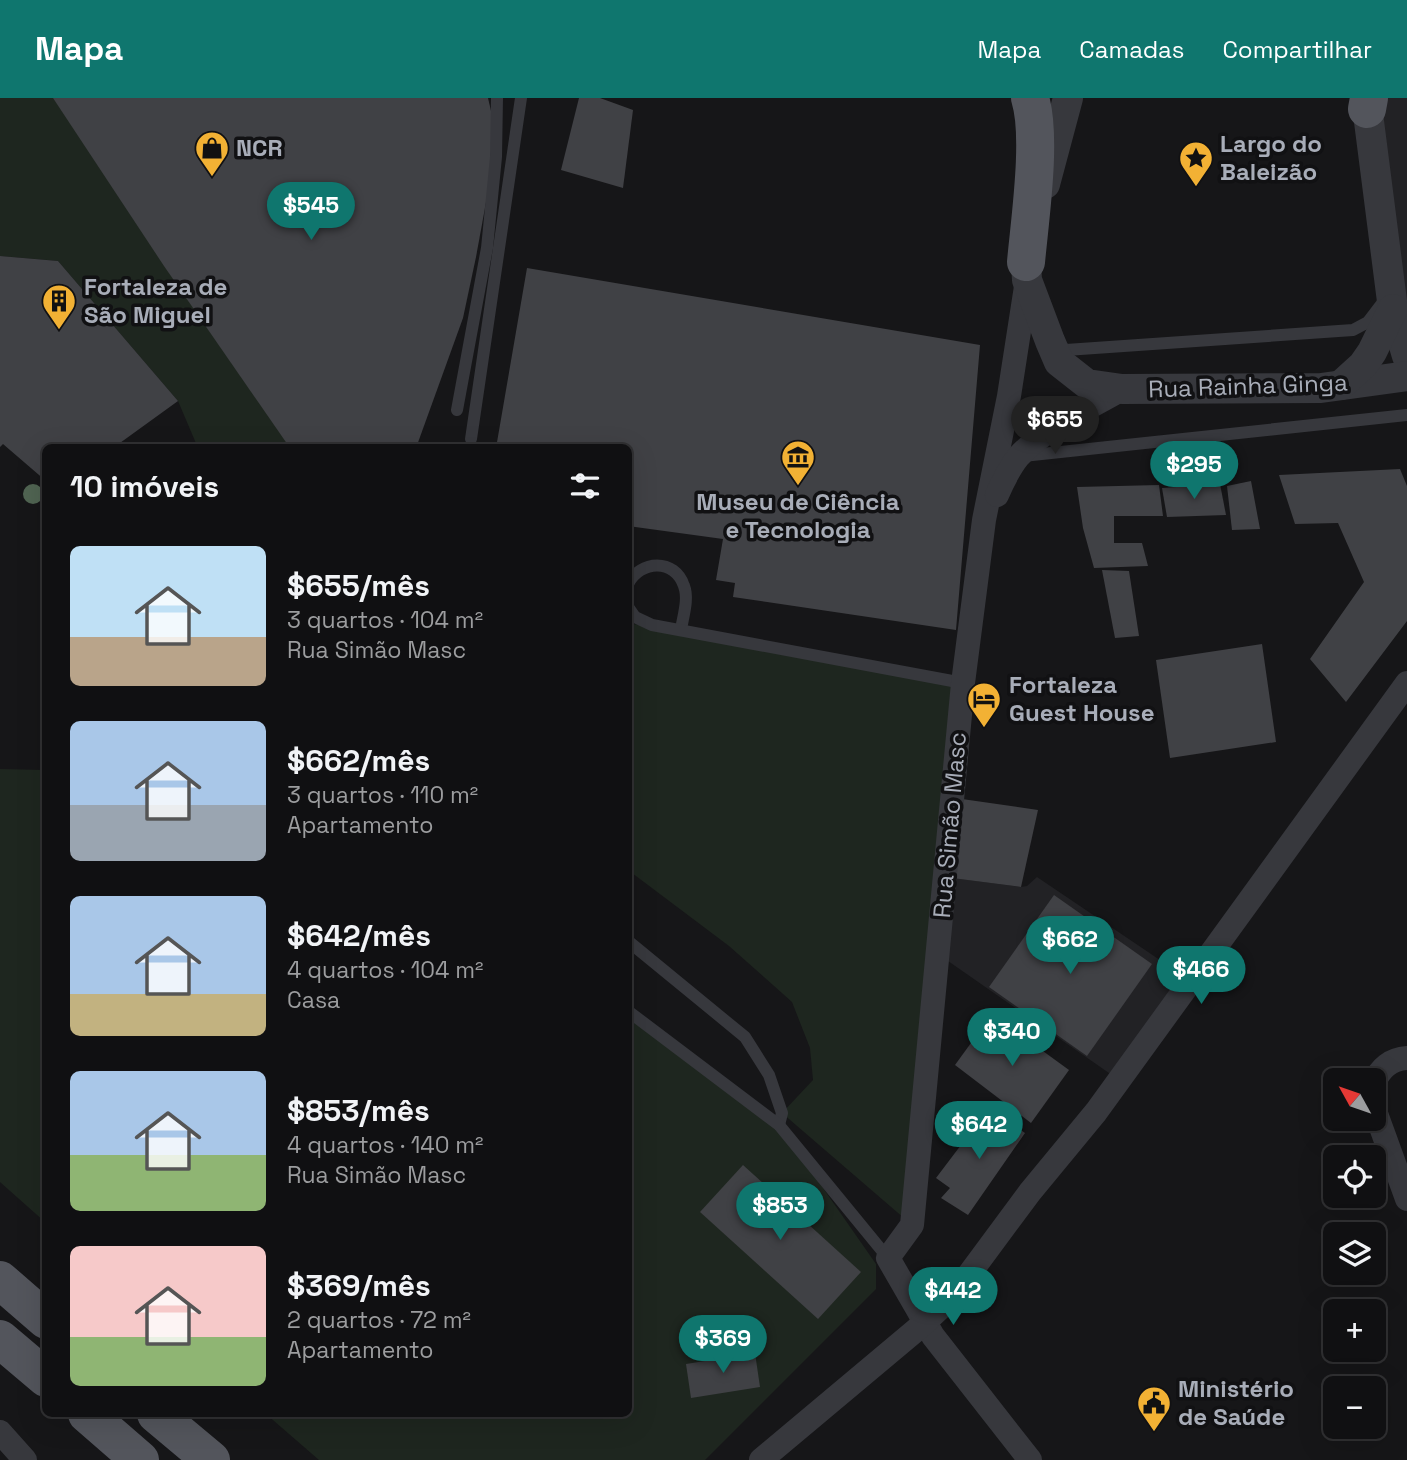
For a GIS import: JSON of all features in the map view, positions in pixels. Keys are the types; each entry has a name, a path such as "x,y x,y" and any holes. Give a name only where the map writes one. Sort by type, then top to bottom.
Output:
{"main road":[{"path":"1026,112 1035,112 1027,271"},
{"path":"0,1280 42,1317"},
{"path":"0,1339 42,1375"},
{"path":"90,1417 139,1460"},
{"path":"160,1417 211,1460"}],"street":[{"path":"1027,271 1068,98"},
{"path":"1368,102 1392,300 1407,356"},
{"name":"Rua Rainha Ginga","path":"1027,271 1049,341 1059,362 1087,384 1122,389 1321,388 1407,376"},
{"name":"Rua Simão Masc","path":"888,1258 912,1225 963,683 984,520 1009,396 1027,271"},
{"path":"1341,385 1363,365 1372,352 1392,300"},
{"path":"984,520 1005,476 1020,456 1041,438 1122,389"},
{"path":"761,1460 953,1296 1030,1192 1096,1112 1407,683"},
{"path":"1385,1068 1389,1062 1407,1058"},
{"path":"1382,1131 1407,1199"},
{"path":"888,1258 933,1336 1030,1460"},
{"path":"0,1432 25,1460"}],"lane":[{"path":"457,410 487,248 496,157 497,98"},
{"path":"471,439 521,98"},
{"path":"1049,341 1066,350 1353,330 1368,322 1392,300"},
{"path":"1020,456 1407,415"},
{"path":"632,578 636,572 655,565 675,571 686,589 681,630"},
{"path":"632,613 643,622 963,683"},
{"path":"632,944 745,1037 769,1075 782,1113 779,1125"},
{"path":"632,1014 779,1125 888,1258"}],"shaded area":[{"path":"0,98 90,98 347,444 196,444 178,401 58,261 0,256"},
{"path":"1369,98 1407,98 1407,352"},
{"path":"632,624 652,625 963,683 912,1225 782,1113 813,1080 810,1048 792,1002 729,946 632,873"},
{"path":"0,769 42,770 42,1219 0,1182"},
{"path":"945,877 1021,887 1027,886 1037,877 1191,981 1119,1080 938,954"},
{"path":"632,1014 779,1125 876,1264 876,1289 705,1460 319,1460 269,1417 632,1417"}],"building":[{"path":"53,98 488,98 494,124 489,186 476,257 463,318 417,444 287,444 164,266"},
{"path":"579,98 600,98 633,110 623,188 561,170"},
{"name":"Fortaleza de São Miguel","path":"0,256 58,261 178,401 119,444 42,444 42,478 3,444 0,447"},
{"name":"Museu de Ciência e Tecnologia","path":"527,268 980,345 956,630 733,597 735,583 716,580 723,539 632,527 632,444 497,444"},
{"path":"1400,469 1407,486 1407,621 1346,702 1310,659 1364,582 1338,523 1295,524 1279,475"},
{"path":"1251,481 1260,529 1232,530 1227,486"},
{"path":"1220,484 1226,515 1167,517 1162,488"},
{"path":"1159,485 1163,516 1114,516 1114,543 1142,543 1148,566 1094,568 1083,528 1077,487"},
{"path":"1102,570 1129,571 1139,636 1115,638"},
{"path":"1262,644 1276,742 1170,758 1156,660"},
{"path":"962,799 1038,810 1021,887 952,878"},
{"path":"1054,895 1152,964 1087,1056 989,987"},
{"path":"992,1014 1069,1070 1031,1123 955,1065"},
{"path":"989,1108 1025,1133 968,1215 941,1198 950,1188 936,1178"},
{"path":"743,1165 861,1272 818,1319 700,1212"},
{"path":"755,1353 760,1387 691,1398 686,1364"}],"place":[{"name":"NCR","path":"212,178"},
{"name":"Largo do Baleizão","path":"1196,188"},
{"name":"Fortaleza de São Miguel","path":"59,331"},
{"name":"Museu de Ciência e Tecnologia","path":"798,487"},
{"name":"Fortaleza Guest House","path":"984,729"},
{"name":"Ministério de Saúde","path":"1154,1433"}]}
